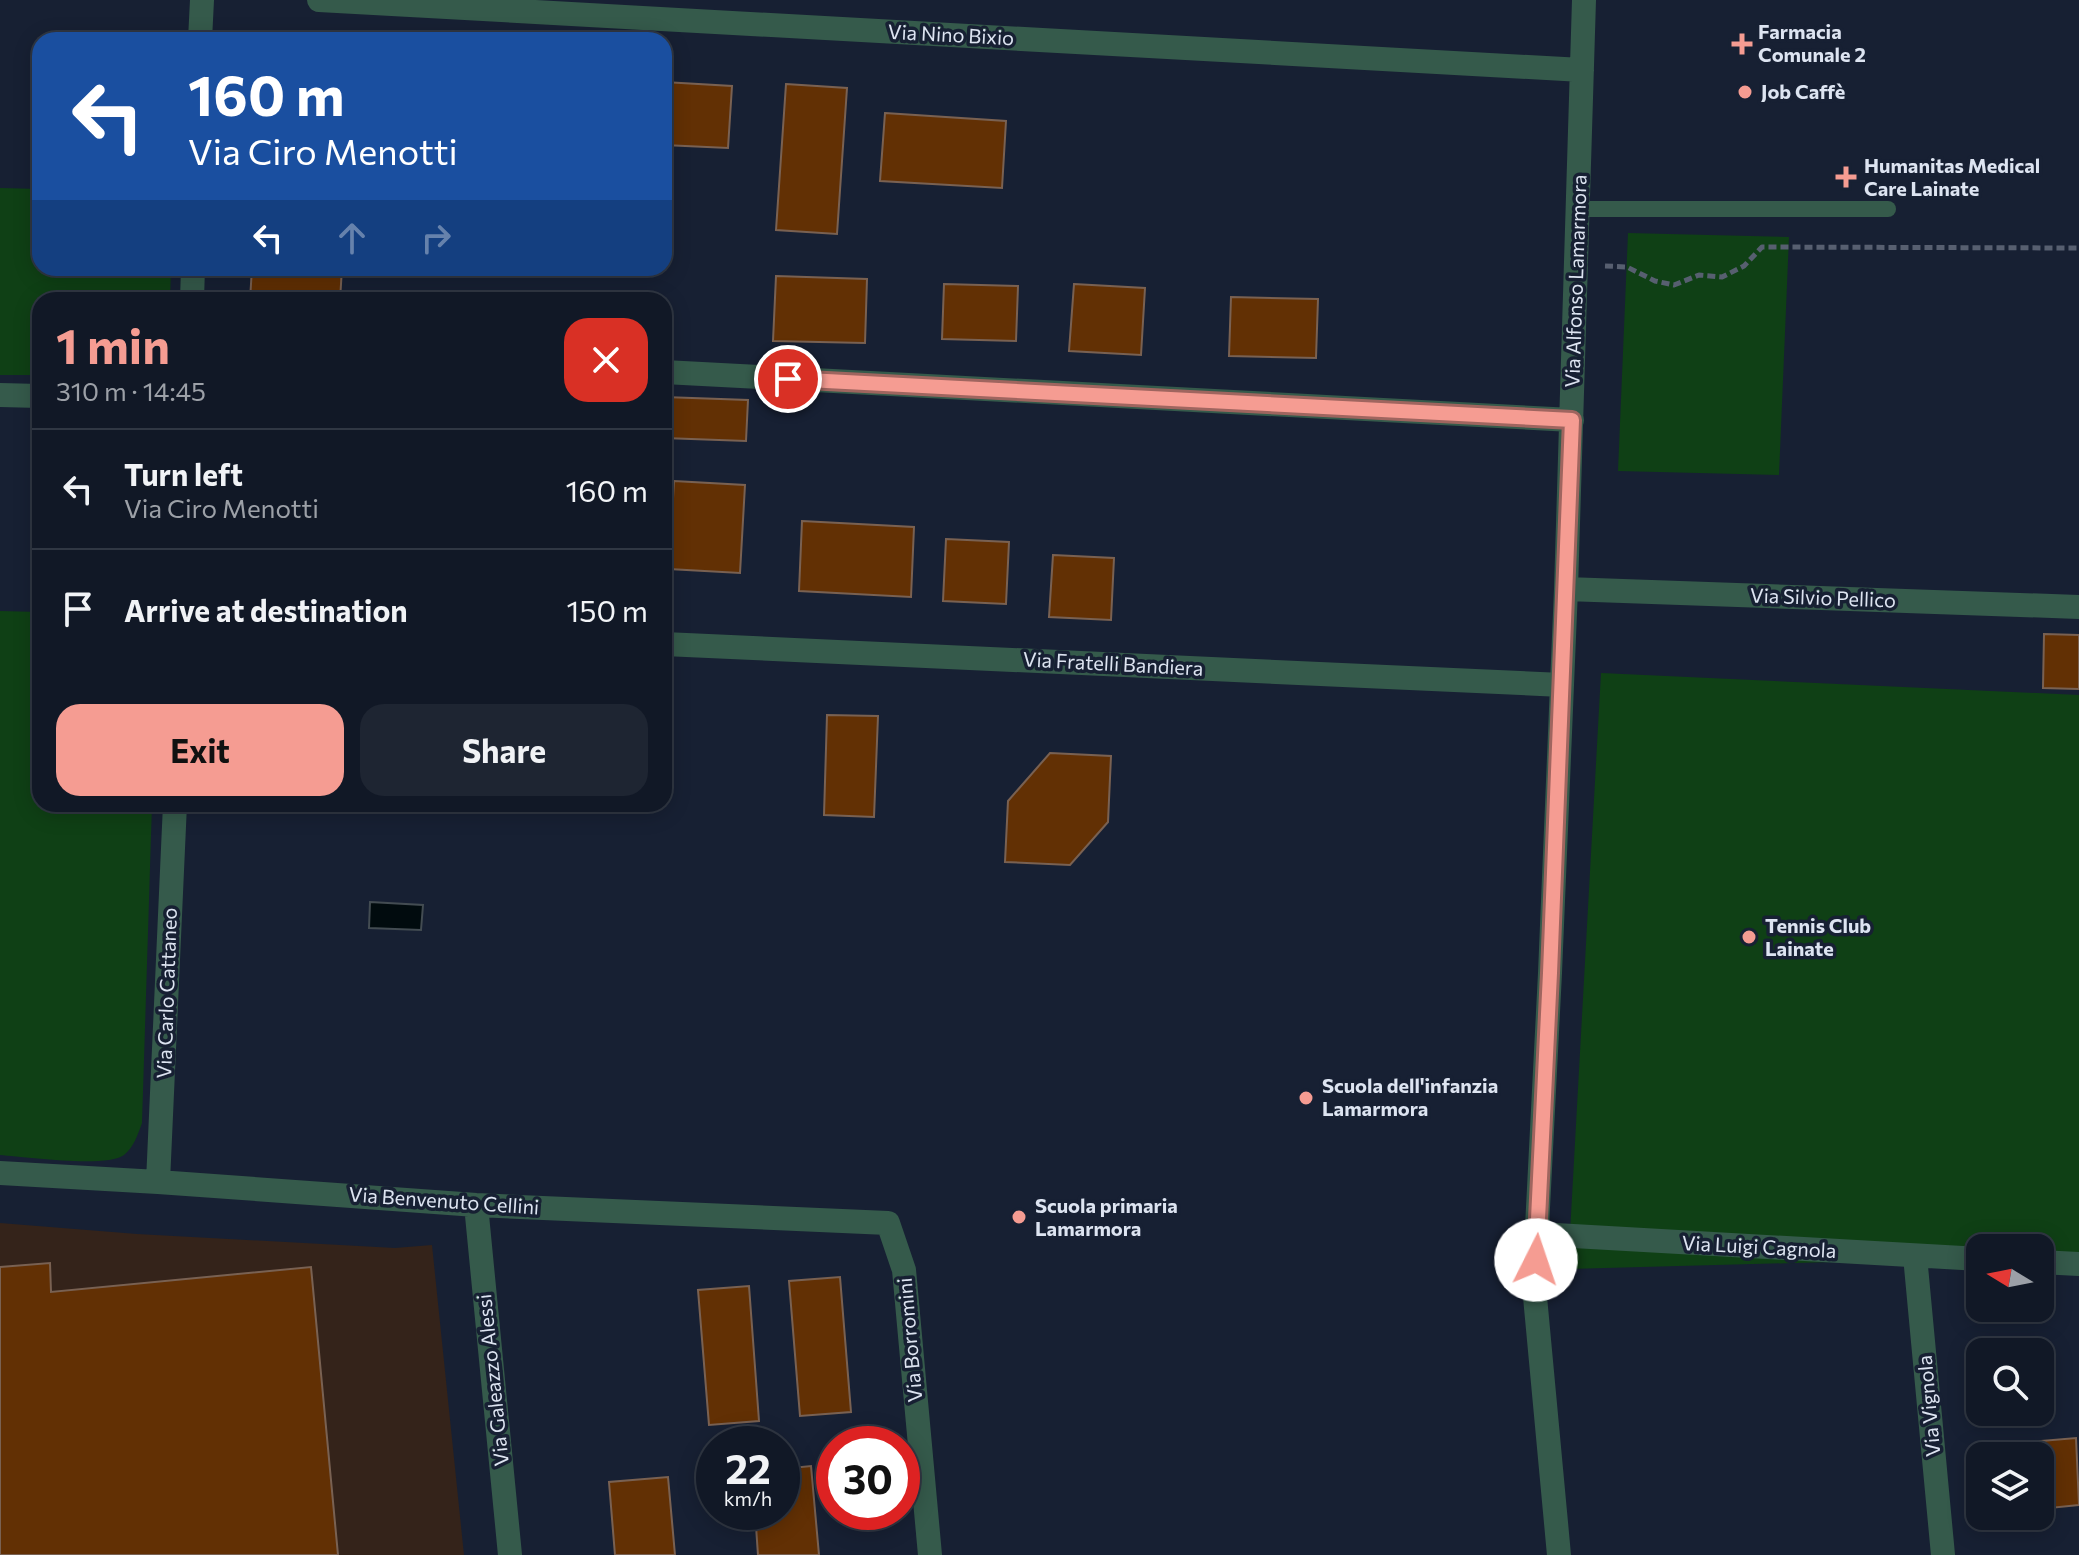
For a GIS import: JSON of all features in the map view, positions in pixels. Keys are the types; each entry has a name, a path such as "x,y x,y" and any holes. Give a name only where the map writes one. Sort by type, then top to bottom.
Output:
{"street":[{"path":"200,32 202,0"},
{"name":"Via Nino Bixio","path":"319,0 1582,70"},
{"name":"Via Alfonso Lamarmora","path":"1559,1555 1534,1286 1566,589 1584,0"},
{"path":"672,372 1572,420"},
{"path":"0,395 32,396"},
{"name":"Via Silvio Pellico","path":"1566,589 2079,607"},
{"name":"Via Fratelli Bandiera","path":"672,644 1562,685"},
{"name":"Via Carlo Cattaneo","path":"158,1182 175,812"},
{"name":"Via Benvenuto Cellini","path":"0,1173 476,1205 888,1223"},
{"name":"Via Galeazzo Alessi","path":"476,1205 510,1555"},
{"name":"Via Borromini","path":"888,1223 904,1270 930,1555"},
{"name":"Via Luigi Cagnola","path":"1538,1234 1966,1258"},
{"name":"Via Vignola","path":"1915,1256 1943,1555"},
{"path":"2054,1263 2079,1264"}],"lane":[{"path":"1578,209 1888,209"}],"path":[{"path":"1576,265 1627,267 1655,281 1674,285 1699,275 1722,277 1744,266 1762,247 2079,248"}],"shaded area":[{"path":"370,902 423,905 421,930 369,928"},
{"path":"0,1223 395,1248 432,1245 464,1555 0,1555"}],"green space":[{"path":"0,188 32,189 32,276 171,276 170,292 32,292 32,375 0,375"},
{"path":"1628,233 1789,237 1779,475 1618,471"},
{"path":"0,611 32,612 32,812 152,812 142,1123 130,1148 115,1159 65,1161 0,1155"},
{"path":"1601,673 2079,695 2079,1256 2054,1257 2054,1234 1966,1234 1966,1258 1568,1269"}],"building":[{"path":"672,82 732,86 728,148 672,145"},
{"path":"786,84 847,88 837,234 776,230"},
{"path":"885,113 1006,121 1002,188 880,181"},
{"path":"252,276 342,276 340,292 250,292"},
{"path":"776,276 867,279 865,343 773,341"},
{"path":"944,284 1018,286 1016,341 942,339"},
{"path":"1074,284 1145,288 1141,355 1069,351"},
{"path":"1231,297 1318,299 1316,358 1229,356"},
{"path":"672,397 748,400 746,441 672,438"},
{"path":"674,481 745,485 740,573 672,569"},
{"path":"802,521 914,527 911,597 799,591"},
{"path":"946,539 1009,542 1006,604 943,601"},
{"path":"1053,555 1114,558 1111,620 1049,617"},
{"path":"2044,634 2079,635 2079,689 2043,688"},
{"path":"827,715 878,716 874,817 824,815"},
{"path":"1050,753 1111,756 1108,822 1070,865 1005,862 1008,801"},
{"path":"50,1263 51,1292 311,1267 338,1555 0,1555 0,1267"},
{"path":"840,1277 851,1412 800,1416 789,1281"},
{"path":"749,1286 759,1421 709,1425 698,1290"},
{"path":"2076,1438 2079,1505 2054,1508 2054,1442 2029,1442"},
{"path":"811,1466 819,1555 758,1555 756,1530 800,1530 800,1467"},
{"path":"668,1477 675,1555 615,1555 609,1482"}],"place":[{"name":"Farmacia Comunale 2","path":"1742,44"},
{"name":"Job Caffè","path":"1745,92"},
{"name":"Humanitas Medical Care Lainate","path":"1846,177"},
{"name":"Tennis Club Lainate","path":"1749,937"},
{"name":"Scuola dell'infanzia Lamarmora","path":"1306,1098"},
{"name":"Scuola primaria Lamarmora","path":"1019,1217"}],"route":[{"path":"788,379 1572,420 1536,1260"}]}
